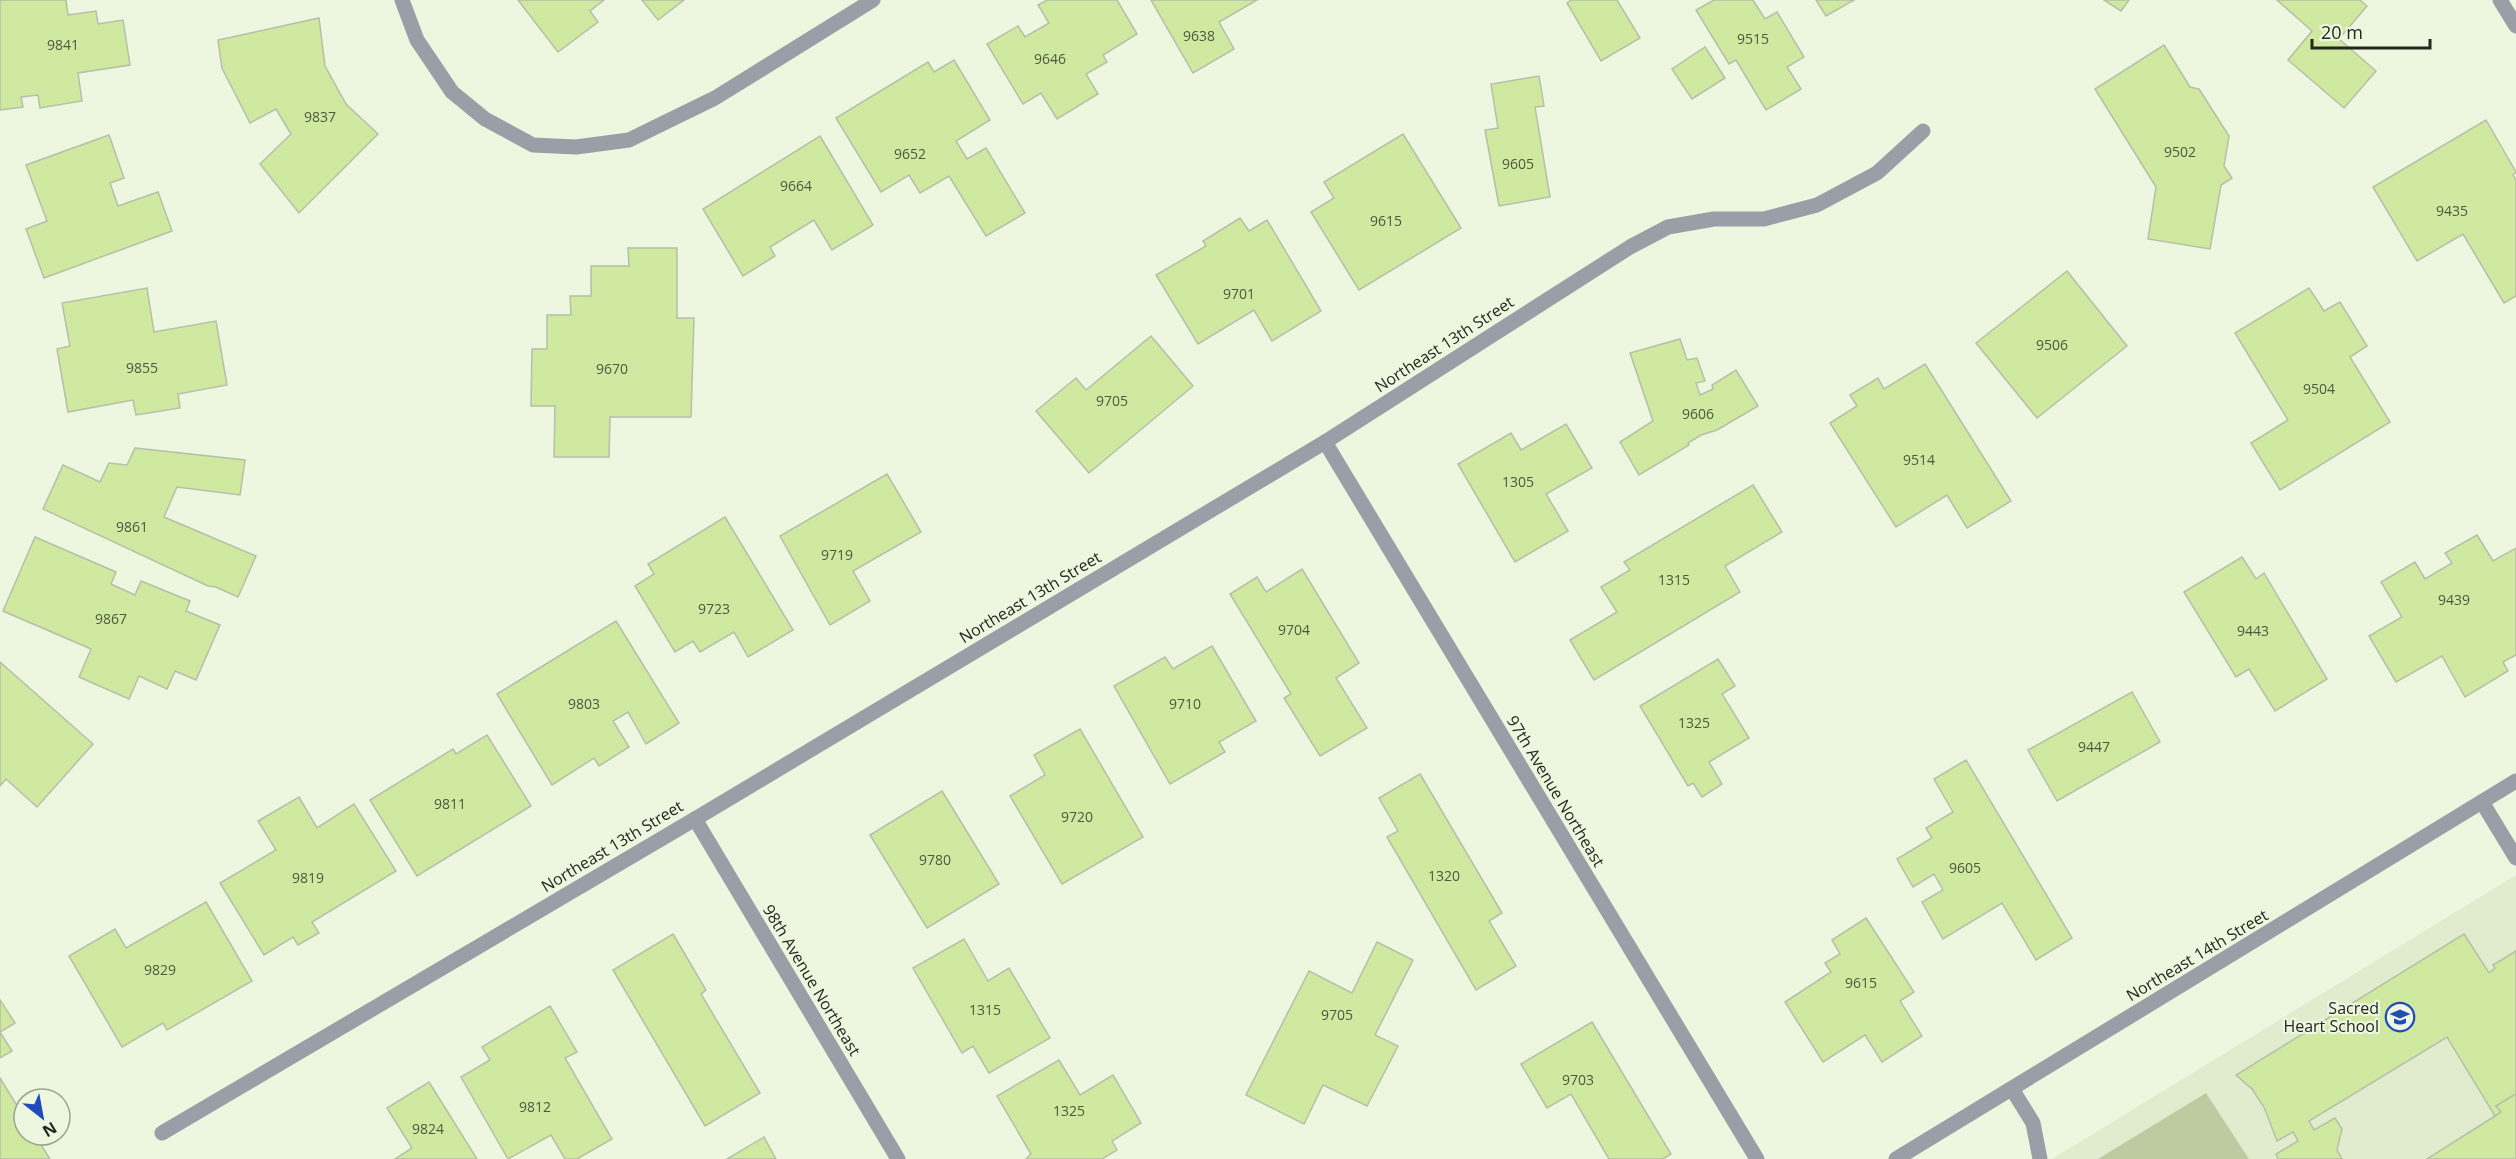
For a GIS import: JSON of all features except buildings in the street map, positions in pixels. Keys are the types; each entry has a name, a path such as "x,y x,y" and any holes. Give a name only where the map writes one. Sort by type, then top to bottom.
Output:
{"street":[{"path":"402,0 417,40 452,92 485,119 533,145 576,147 629,140 715,98 873,0"},
{"path":"2500,0 2516,26"},
{"name":"Northeast 13th Street","path":"162,1133 695,819 1325,441 1630,247 1668,227 1714,219 1764,219 1817,205 1878,173 1923,131"},
{"name":"97th Avenue Northeast","path":"1325,441 1757,1159"},
{"name":"Northeast 14th Street","path":"1896,1159 2516,781"},
{"path":"2482,802 2516,858"},
{"name":"98th Avenue Northeast","path":"695,819 898,1159"},
{"path":"2012,1089 2033,1123 2040,1159"}],"shaded area":[{"name":"Sacred Heart School","path":"2516,875 2516,1159 2052,1159"},
{"path":"2206,1093 2249,1159 2098,1159"}],"place":[{"name":"Sacred Heart School","path":"2400,1017"}]}
